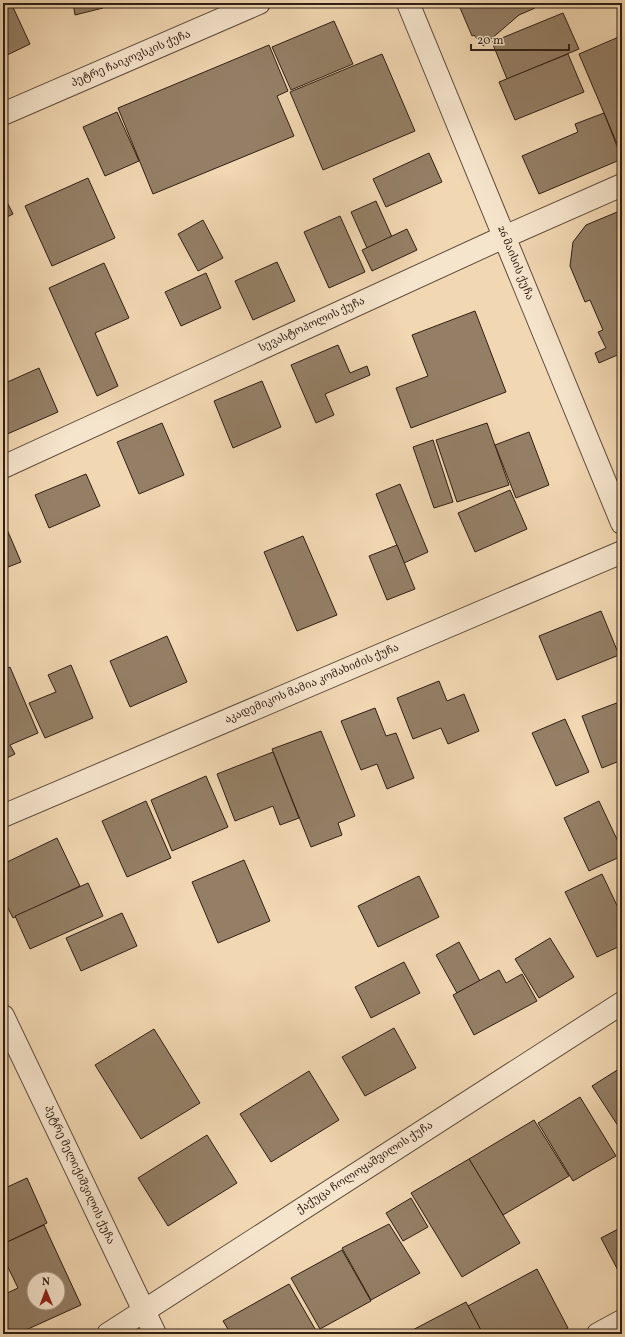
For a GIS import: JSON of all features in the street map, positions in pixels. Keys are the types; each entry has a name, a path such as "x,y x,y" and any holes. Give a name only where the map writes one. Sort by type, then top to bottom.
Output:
{"street":[{"name":"პეტრე ჩაიკოვსკის ქუჩა","path":"3,114 259,3"},
{"name":"26 მაისის ქუჩა","path":"408,3 622,523"},
{"name":"სევასტოპოლის ქუჩა","path":"3,467 504,237 622,185"},
{"name":"აკადემიკოს მამია კომახიძის ქუჩა","path":"3,816 622,552"},
{"name":"ქაქუცა ჩოლოყაშვილის ქუჩა","path":"108,1334 622,1003"},
{"name":"პეტრე მელიქიშვილის ქუჩა","path":"3,1016 155,1334"},
{"path":"598,1334 622,1321"}],"building":[{"path":"3,3 11,3 30,44 3,57"},
{"path":"73,3 102,3 103,8 75,15"},
{"path":"458,3 536,3 535,8 519,15 483,46 474,35 472,36"},
{"path":"563,13 579,49 507,79 492,42"},
{"path":"334,21 353,64 291,90 272,47"},
{"path":"621,36 622,144 618,146 579,54"},
{"path":"269,45 288,91 277,96 294,136 153,194 118,108"},
{"path":"382,54 415,131 323,170 290,92"},
{"path":"568,54 584,92 515,120 499,82"},
{"path":"117,112 139,161 105,176 83,127"},
{"path":"604,113 622,159 539,194 522,156 578,132 575,124"},
{"path":"429,153 442,182 386,207 373,179"},
{"path":"88,178 115,238 52,266 25,206"},
{"path":"3,194 13,214 3,219"},
{"path":"376,201 392,237 367,248 351,212"},
{"path":"622,210 622,353 599,363 595,353 606,348 598,332 603,330 590,300 585,302 570,266 573,242 586,225"},
{"path":"340,216 365,272 329,288 304,232"},
{"path":"203,220 223,258 198,271 178,234"},
{"path":"407,229 417,250 372,271 362,250"},
{"path":"277,262 295,301 253,320 235,281"},
{"path":"104,263 129,318 95,333 118,386 97,396 49,288"},
{"path":"206,273 221,308 181,326 165,292"},
{"path":"475,311 506,392 411,428 396,388 428,376 412,335"},
{"path":"338,345 350,373 367,366 370,375 325,394 334,415 316,423 291,365"},
{"path":"39,368 58,412 5,435 3,429 3,384"},
{"path":"262,381 281,427 233,448 214,401"},
{"path":"162,423 184,475 139,494 117,442"},
{"path":"487,423 509,485 457,502 436,440"},
{"path":"529,432 549,485 516,498 495,445"},
{"path":"433,440 453,502 434,508 413,447"},
{"path":"86,474 100,506 49,528 35,495"},
{"path":"400,484 428,552 404,563 376,494"},
{"path":"510,490 527,529 475,552 458,513"},
{"path":"3,520 21,562 3,569"},
{"path":"303,536 337,615 297,631 264,552"},
{"path":"397,545 415,589 387,600 369,556"},
{"path":"601,611 619,655 557,680 539,636"},
{"path":"167,636 187,682 130,707 110,661"},
{"path":"71,665 93,718 45,738 29,703 56,692 48,675"},
{"path":"10,667 38,733 10,745 15,754 3,760 3,670"},
{"path":"439,681 447,701 464,694 479,731 448,744 441,728 413,739 397,698"},
{"path":"622,701 622,760 602,768 582,716"},
{"path":"375,708 386,736 396,733 414,778 387,789 377,764 361,770 341,721"},
{"path":"565,719 589,772 556,786 532,733"},
{"path":"321,731 355,816 338,823 342,835 311,847 272,749"},
{"path":"273,752 299,818 280,825 273,806 235,821 217,774"},
{"path":"622,764 622,779 617,766"},
{"path":"206,776 228,827 172,851 151,800"},
{"path":"146,801 171,858 127,877 102,821"},
{"path":"599,801 622,850 622,856 589,871 564,818"},
{"path":"57,838 80,886 13,918 3,898 3,864"},
{"path":"244,860 270,921 218,943 192,882"},
{"path":"602,874 622,916 622,945 597,957 565,892"},
{"path":"419,876 439,917 378,947 358,906"},
{"path":"88,883 103,916 30,949 15,916"},
{"path":"122,913 137,946 81,971 66,938"},
{"path":"550,938 574,977 539,998 515,959"},
{"path":"459,942 480,981 457,993 436,955"},
{"path":"404,962 420,993 371,1018 355,987"},
{"path":"499,970 506,983 522,974 537,1001 474,1035 453,995"},
{"path":"394,1028 416,1068 365,1096 342,1057"},
{"path":"154,1029 200,1103 141,1139 95,1065"},
{"path":"622,1067 622,1132 592,1086"},
{"path":"309,1071 339,1120 271,1162 240,1114"},
{"path":"580,1097 616,1156 573,1181 538,1123"},
{"path":"534,1120 569,1176 503,1215 469,1159"},
{"path":"207,1135 237,1183 168,1226 138,1178"},
{"path":"469,1159 520,1243 462,1277 411,1193"},
{"path":"27,1178 47,1223 3,1244 3,1189"},
{"path":"411,1198 428,1227 403,1241 386,1213"},
{"path":"389,1224 420,1273 371,1300 342,1248"},
{"path":"44,1225 65,1271 26,1271 26,1311 66,1311 66,1273 81,1305 17,1334 3,1334 3,1295 18,1288 3,1257 3,1244"},
{"path":"622,1227 622,1278 601,1238"},
{"path":"342,1250 371,1301 320,1329 291,1278"},
{"path":"537,1269 568,1328 556,1334 483,1334 468,1306"},
{"path":"289,1284 318,1334 231,1334 223,1321"},
{"path":"466,1302 483,1334 405,1334"}]}
